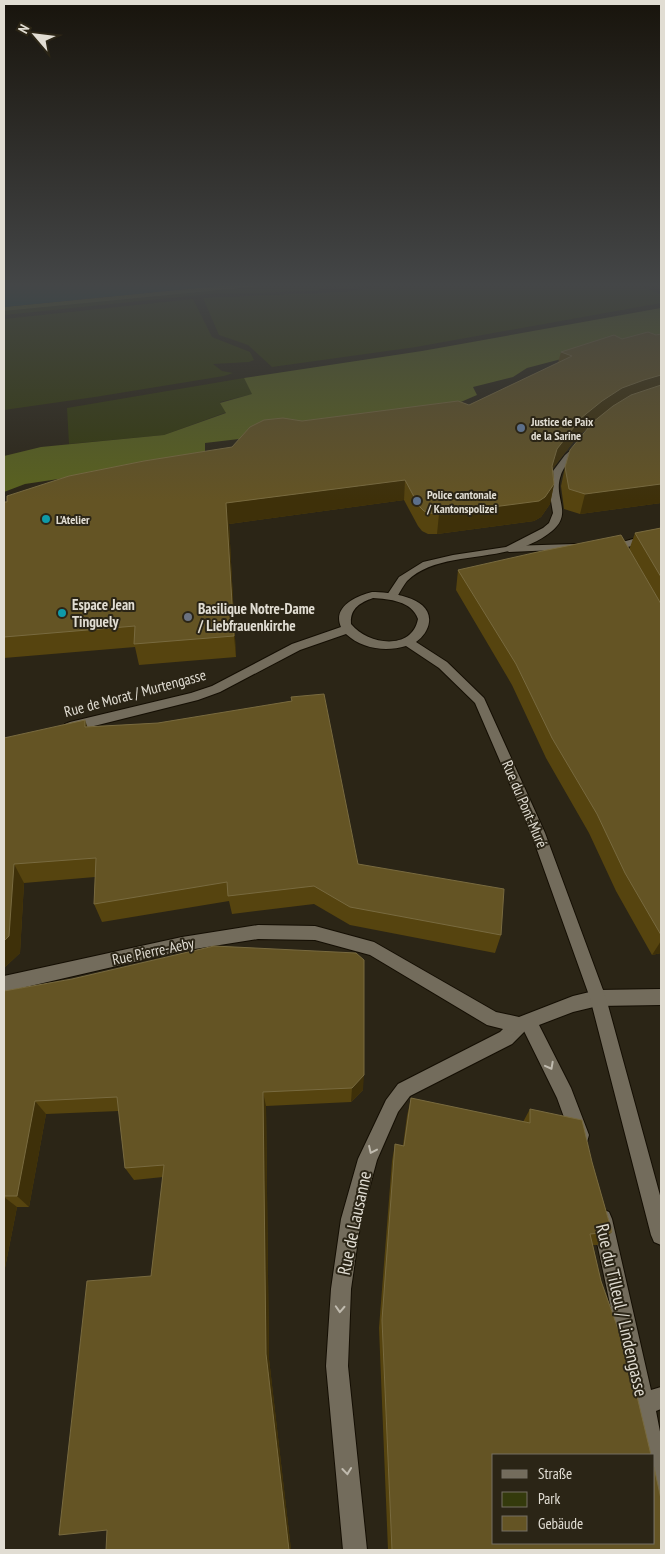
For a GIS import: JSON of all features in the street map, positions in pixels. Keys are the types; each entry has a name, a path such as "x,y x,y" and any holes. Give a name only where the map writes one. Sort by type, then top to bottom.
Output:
{"main road":[{"path":"618,549 661,534"},
{"name":"Rue de Morat / Murtengasse","path":"58,730 194,697 216,689 270,660"}],"street":[{"path":"509,549 544,532 555,524 558,510 554,482 559,468 587,438"},
{"path":"393,596 402,580 425,566 439,561 509,549 594,546 618,549"},
{"path":"372,595 393,596 414,604 420,611 423,620 422,628 416,635 407,641 387,645 367,642 355,636 348,629 345,616 350,606 354,603 372,595"},
{"path":"270,660 304,644 348,629"},
{"name":"Rue du Pont-Muré","path":"407,641 443,665 480,701 538,833 598,998 661,1235"},
{"name":"Rue Pierre-Aeby","path":"4,984 182,944 258,932 315,932 374,949 493,1019 523,1024"},
{"name":"Rue de Lausanne","path":"355,1550 337,1366 341,1289 351,1219 368,1159 392,1106 404,1090 506,1038 523,1024 573,1004 598,998 661,997"},
{"path":"523,1024 565,1094 578,1127 585,1155"},
{"name":"Rue du Tilleul / Lindengasse","path":"598,1202 652,1400 661,1490"}],"green space":[{"path":"4,356 252,356 254,360 249,362 213,364 222,371 233,373 224,376 4,410"},
{"path":"259,356 355,356 272,367"},
{"path":"392,356 575,356 527,368 513,377 473,387 477,395 426,417 205,443 205,457 25,484 4,492 4,456 41,447 164,435 226,413 220,403 252,394 244,378"},
{"path":"244,378 253,394 220,402 227,412 164,435 69,444 67,408"}],"building":[{"path":"572,356 661,356 661,375 622,388 581,418 557,449 552,466 554,484 545,497 539,501 439,514 430,513 424,511 419,506 405,480 226,503 234,636 134,644 135,626 4,637 4,502 7,502 7,496 69,476 144,461 232,447 250,427 264,420 283,418 302,421 458,401 469,405"},
{"path":"661,385 661,484 585,494 569,489 565,467 570,450 593,422 631,395"},
{"path":"661,528 661,577 635,533"},
{"path":"621,535 661,604 661,935 625,873 597,814 552,738 516,664 458,570"},
{"path":"324,694 358,864 504,889 501,935 350,907 314,886 228,896 227,882 94,904 96,858 14,864 9,936 4,941 4,738 85,720 85,727 158,723 292,701 291,697"},
{"path":"214,946 356,953 364,960 364,1075 352,1088 263,1092 266,1354 289,1550 106,1550 107,1530 59,1535 87,1281 151,1276 164,1165 125,1168 117,1097 35,1101 17,1196 4,1196 4,991 72,979"},
{"path":"411,1098 530,1123 530,1109 582,1120 612,1232 590,1234 601,1281 627,1354 651,1454 492,1454 492,1544 655,1544 655,1472 661,1499 661,1550 392,1550 382,1320 395,1144 404,1146"}],"place":[{"name":"Justice de Paix de la Sarine","path":"521,428"},
{"name":"Police cantonale / Kantonspolizei","path":"417,501"},
{"name":"L'Atelier","path":"46,519"},
{"name":"Espace Jean Tinguely","path":"62,613"},
{"name":"Basilique Notre-Dame / Liebfrauenkirche","path":"188,617"}]}
